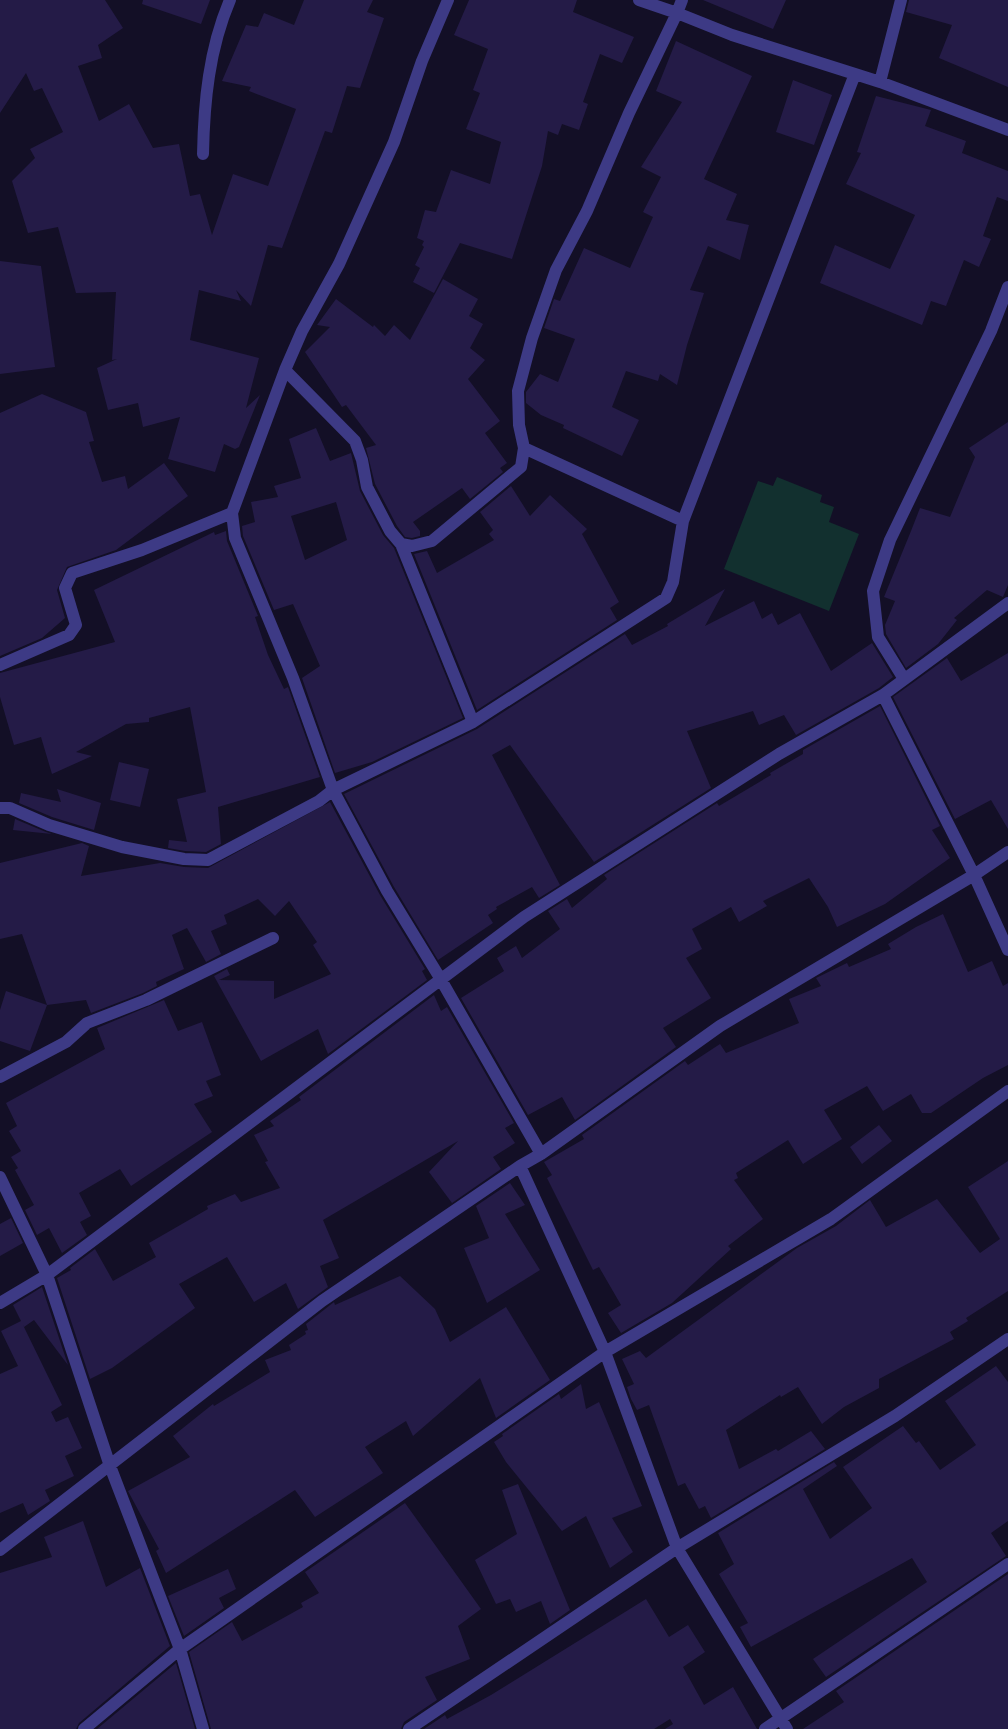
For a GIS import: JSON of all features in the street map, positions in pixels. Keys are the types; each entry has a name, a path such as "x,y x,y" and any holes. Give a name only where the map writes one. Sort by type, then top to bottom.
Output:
{"street":[{"path":"203,154 204,113 210,70 219,26 230,0"},
{"path":"448,0 422,61 394,142 338,264 302,331 285,370 232,513 235,538 293,678 332,790 387,891 440,978 541,1154"},
{"path":"638,0 732,35 880,82 1008,130"},
{"path":"401,544 412,546 432,541 521,467 524,448 518,425 518,391 544,304 556,270 587,211 629,113 682,0"},
{"path":"880,82 901,0"},
{"path":"0,808 10,808 49,825 122,848 184,859 208,860 319,801 332,790 473,722 666,598 673,582 683,521 855,74"},
{"path":"904,679 878,637 873,591 890,540 991,331 1008,287"},
{"path":"285,370 355,441 362,460 367,487 390,531 401,544 473,722"},
{"path":"524,448 683,521"},
{"path":"0,665 69,635 76,625 65,588 72,573 142,550 232,513"},
{"path":"0,1303 47,1275 287,1097 440,978 556,896 779,754 883,695 1008,603"},
{"path":"883,695 974,875 1008,950"},
{"path":"0,1550 322,1301 520,1166 541,1154 720,1026 974,875 1008,852"},
{"path":"0,1077 66,1042 87,1023 146,1000 273,938"},
{"path":"84,1729 180,1649 605,1352 831,1219 1008,1091"},
{"path":"520,1166 605,1352 678,1548 784,1724"},
{"path":"0,1177 47,1275 110,1466 180,1649 203,1729"},
{"path":"410,1729 678,1548 895,1416 1008,1338"},
{"path":"765,1729 784,1724 1008,1564"}],"green space":[{"path":"777,477 822,495 820,502 834,507 829,522 859,534 829,611 724,569 758,481 773,486"}],"building":[{"path":"0,0 105,0 123,28 98,45 102,58 78,66 99,121 129,104 153,148 179,144 190,196 200,194 212,235 233,174 268,186 296,109 249,91 251,87 222,81 246,25 258,27 264,13 294,25 304,0 373,0 367,12 384,18 360,88 347,86 332,133 325,131 282,248 268,245 251,306 236,290 241,301 199,290 190,340 259,358 246,408 260,395 239,447 235,449 224,444 215,472 168,459 180,417 143,427 138,403 108,410 97,368 117,359 112,360 116,292 76,293 58,227 28,233 12,181 35,158 30,149 63,132 42,88 34,91 26,73 0,113"},
{"path":"143,0 210,0 201,24 142,4"},
{"path":"469,0 577,0 573,12 634,37 622,63 600,54 583,102 588,104 579,130 562,124 558,135 548,131 542,166 512,259 460,243 434,293 413,282 420,268 415,265 424,247 422,245 424,241 417,238 425,210 436,212 451,170 490,184 501,142 466,129 480,93 473,90 488,49 454,35"},
{"path":"703,0 786,0 773,29"},
{"path":"909,0 1008,0 1008,87 939,58 952,25 906,12"},
{"path":"676,41 752,76 704,179 737,194 726,220 749,225 740,260 708,246 690,290 704,293 687,345 677,385 660,374 658,381 626,371 612,407 639,420 622,456 563,428 564,425 541,415 526,403 526,392 540,374 558,382 575,339 544,328 554,299 560,301 584,248 630,268 653,217 643,212 661,177 641,167 682,102 656,91"},
{"path":"793,80 832,95 814,145 776,132"},
{"path":"876,96 931,110 925,126 966,141 962,153 1008,171 1008,201 997,197 983,236 991,239 979,267 964,260 946,306 931,301 922,325 820,283 835,245 890,269 915,215 846,184 861,153 857,152"},
{"path":"0,261 41,266 55,367 0,374"},
{"path":"443,279 478,299 469,316 483,324 470,348 485,360 468,379 500,421 485,433 507,463 500,468 503,472 470,499 462,488 413,522 420,531 420,536 412,538 405,537 397,526 375,484 366,448 376,445 346,405 342,407 305,352 330,327 317,325 336,299 373,327 374,325 385,336 394,325 410,340"},
{"path":"42,394 86,412 94,441 89,442 102,482 125,476 128,489 164,463 188,496 116,550 67,567 57,590 65,618 42,638 0,656 0,413"},
{"path":"1008,422 1008,585 1003,597 987,590 954,618 957,620 938,644 906,668 886,634 885,625 895,601 884,597 920,508 950,517 975,457 969,448"},
{"path":"316,428 330,461 351,453 360,491 383,535 394,548 463,718 372,762 335,773 302,678 320,666 293,604 274,610 243,536 242,526 255,522 251,502 278,497 274,486 301,478 289,439","holes":["336,502 347,540 305,560 291,516"]},
{"path":"511,486 530,516 550,495 587,529 582,534 619,602 610,608 617,620 477,710 414,554 427,551 437,573 494,540 489,534 493,530 480,512"},
{"path":"226,531 227,541 258,616 255,617 268,655 284,689 288,687 320,777 218,807 221,844 206,852 185,851 168,848 169,840 187,842 177,799 206,792 190,707 149,718 149,722 126,724 76,752 92,756 52,774 41,737 14,745 0,697 0,673 115,642 94,590 214,532 215,535"},
{"path":"725,589 705,626 754,601 762,619 772,613 778,625 800,613 831,671 872,643 893,677 879,688 796,735 784,715 759,725 753,711 687,731 711,788 594,862 510,745 492,755 560,885 539,898 532,887 496,907 497,909 488,915 493,923 438,960 394,887 344,794 477,729 625,634 632,645 668,626 667,624"},
{"path":"1008,653 1008,829 991,800 955,819 893,697 947,658 961,681"},
{"path":"880,706 940,826 932,830 950,858 885,904 837,927 828,907 809,878 763,901 767,906 739,922 731,907 692,929 702,949 686,958 711,998 663,1028 676,1047 575,1120 562,1097 528,1115 461,998 504,971 497,958 516,946 522,958 560,929 548,911 567,899 572,908 607,879 604,875 717,803 719,806 771,775 770,773 803,754 803,750"},
{"path":"119,762 149,769 140,807 110,800"},
{"path":"57,789 101,803 94,830 52,817 19,803 21,793 61,802"},
{"path":"330,802 380,895 425,969 422,971 427,980 328,1054 318,1029 261,1061 214,976 227,969 230,975 219,980 274,981 274,999 331,974 313,945 317,942 289,901 275,916 258,899 224,915 227,924 211,931 221,954 206,962 187,928 172,935 184,969 156,982 157,986 143,993 91,1013 86,1000 47,1005 22,934 0,939 0,863 82,843 89,846 81,876 160,863 208,868"},
{"path":"15,819 46,832 52,834 13,830"},
{"path":"943,914 968,972 992,961 1003,986 1008,983 1008,1065 983,1078 931,1113 922,1113 911,1094 883,1111 867,1086 824,1110 842,1139 803,1164 788,1140 736,1173 738,1178 734,1180 763,1219 728,1246 731,1249 672,1303 621,1333 608,1313 621,1305 599,1267 593,1270 547,1178 552,1175 544,1162 584,1139 582,1135 685,1061 688,1065 720,1044 726,1053 799,1023 789,999 821,986 816,978 847,963 849,967 891,949 888,944 916,927"},
{"path":"6,991 47,1005 30,1051 0,1041 0,1010"},
{"path":"434,995 441,1011 447,1007 514,1123 505,1128 515,1143 493,1157 501,1169 452,1203 429,1172 458,1141 323,1220 339,1258 320,1266 328,1287 298,1309 286,1283 254,1302 227,1257 179,1284 195,1308 112,1368 90,1379 57,1278 71,1270 70,1268 95,1249 113,1281 156,1257 149,1243 208,1209 207,1206 235,1194 241,1202 280,1188 265,1162 268,1161 254,1135 274,1126 270,1121 301,1100 299,1097"},
{"path":"164,1000 178,1031 202,1022 221,1075 206,1081 213,1096 194,1104 212,1132 131,1186 120,1169 79,1193 91,1216 80,1222 87,1235 62,1253 49,1228 37,1235 25,1210 34,1205 15,1170 18,1168 11,1157 21,1151 9,1131 17,1126 6,1103 105,1049 97,1028"},
{"path":"879,1125 892,1141 862,1164 850,1147"},
{"path":"1008,1161 1008,1291 966,1318 968,1321 950,1332 954,1339 879,1379 879,1388 844,1407 822,1424 798,1387 781,1397 780,1395 726,1430 739,1469 776,1449 778,1451 811,1431 825,1449 711,1518 705,1506 699,1509 685,1483 678,1486 649,1405 637,1410 631,1399 627,1387 634,1384 622,1359 640,1351 646,1358 797,1248 836,1226 870,1200 886,1227 937,1199 980,1253 1000,1239 968,1187"},
{"path":"510,1183 525,1205 505,1214 540,1270 487,1303 464,1248 489,1238 476,1206"},
{"path":"11,1218 23,1243 0,1256 0,1224"},
{"path":"400,1276 435,1309 450,1342 506,1307 550,1380 496,1418 480,1378 413,1436 406,1421 365,1447 383,1473 315,1517 295,1490 166,1573 156,1551 159,1549 128,1491 190,1457 173,1436 213,1404 214,1406 270,1372 265,1360 291,1350 289,1345 306,1334 305,1331 308,1330 306,1324 334,1302 335,1305"},
{"path":"42,1287 68,1365 34,1320 24,1327 22,1323 62,1405 51,1412 56,1422 68,1417 82,1448 65,1456 74,1476 45,1490 50,1501 28,1515 23,1503 0,1513 0,1374 18,1366 1,1331 21,1321 13,1305"},
{"path":"996,1366 1008,1382 1008,1521 991,1533 1006,1556 826,1677 813,1659 927,1582 912,1558 751,1647 740,1627 748,1623 719,1574 734,1564 718,1533 834,1462 837,1466 803,1489 830,1539 872,1508 843,1467 903,1426 916,1443 919,1441 940,1470 976,1445 945,1401"},
{"path":"581,1384 586,1409 599,1402 642,1506 612,1518 633,1552 610,1568 586,1516 562,1531 506,1462 494,1442 503,1436 502,1434 559,1394 561,1399"},
{"path":"518,1484 570,1610 550,1624 541,1601 516,1612 510,1599 496,1604 475,1560 517,1534 502,1490"},
{"path":"405,1503 481,1609 458,1626 470,1659 425,1677 437,1700 404,1722 401,1729 211,1729 189,1652 232,1622 242,1641 303,1607 301,1603 319,1593 305,1572"},
{"path":"83,1521 106,1587 140,1568 170,1646 79,1723 76,1729 0,1729 0,1573 52,1557 44,1537"},
{"path":"228,1569 236,1589 219,1598 224,1608 184,1636 168,1596"},
{"path":"1008,1574 1008,1729 803,1729 844,1702 836,1691"},
{"path":"646,1599 669,1637 688,1625 705,1652 683,1667 704,1705 733,1687 757,1729 665,1729 673,1724 670,1719 654,1729 424,1729 445,1715 447,1719 491,1695"},
{"path":"176,1663 195,1729 97,1729"}]}
